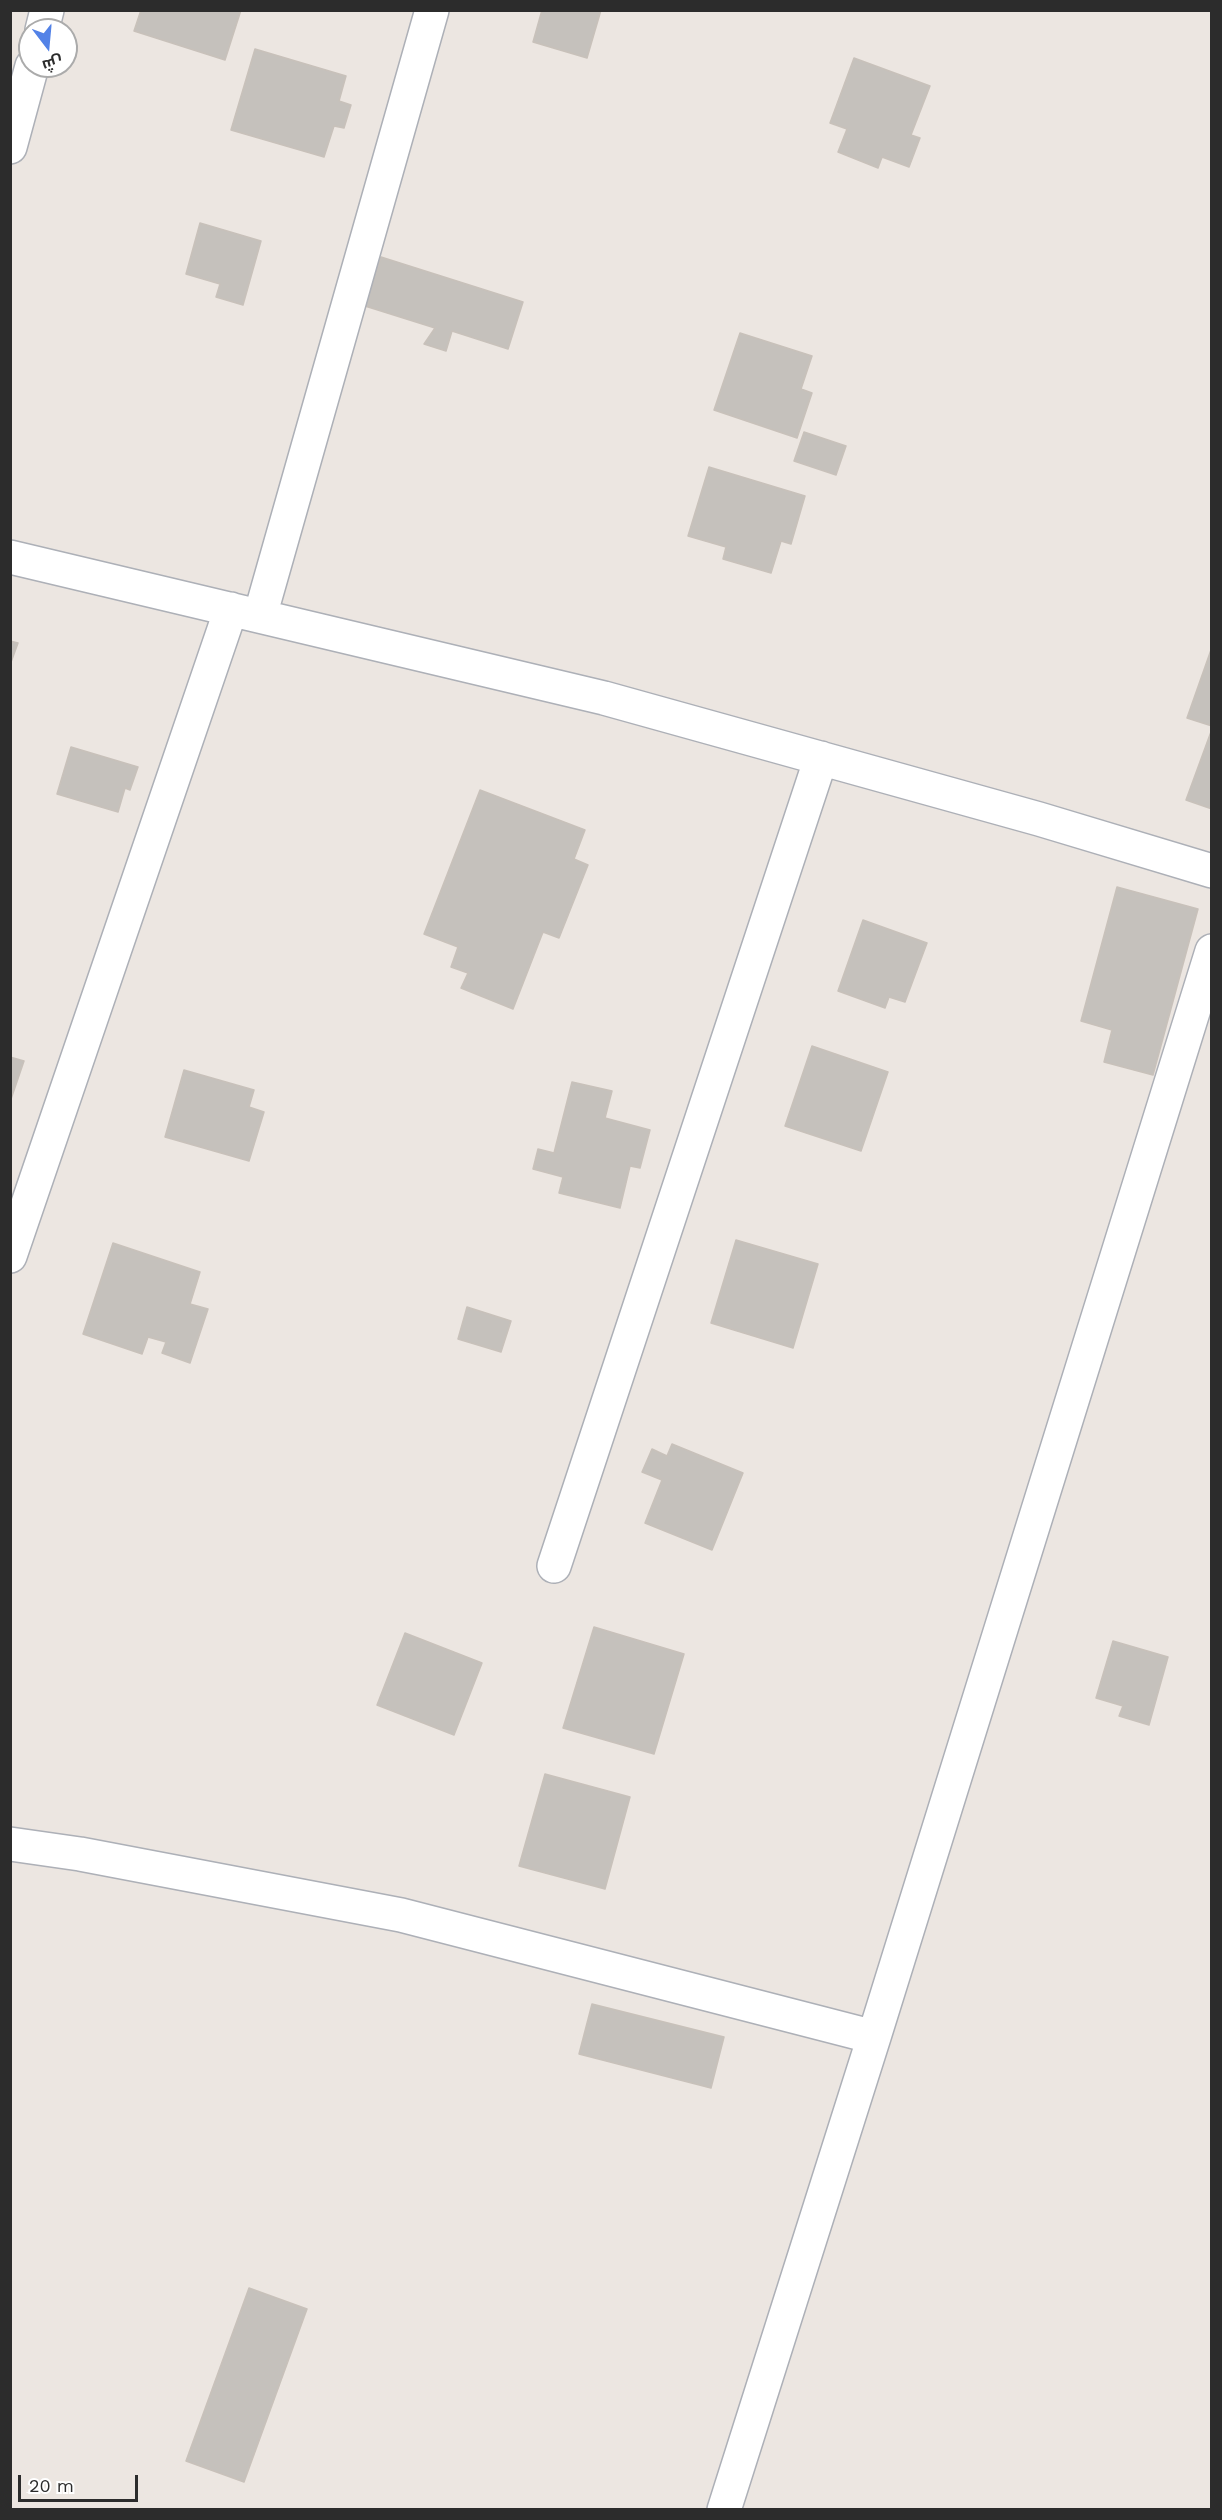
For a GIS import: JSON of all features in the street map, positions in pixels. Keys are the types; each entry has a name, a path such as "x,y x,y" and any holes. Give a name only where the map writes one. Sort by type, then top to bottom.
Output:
{"street":[{"path":"10,1256 246,612 432,10"},
{"path":"10,147 29,78"},
{"path":"10,557 604,698 1212,871"},
{"path":"554,1566 821,758"},
{"path":"723,2510 874,2037 1212,951"},
{"path":"10,1844 80,1854 400,1915 874,2037"}],"building":[{"path":"141,10 241,10 225,60 134,31"},
{"path":"542,10 601,10 587,58 533,42"},
{"path":"255,49 346,76 339,101 351,105 344,128 334,126 324,157 231,130"},
{"path":"854,58 930,86 911,135 920,138 909,167 882,157 878,168 838,152 847,129 830,123"},
{"path":"200,223 261,241 243,305 216,297 220,284 186,274"},
{"path":"381,257 523,302 508,349 452,331 446,351 424,344 435,328 365,306"},
{"path":"740,333 812,356 801,389 812,393 797,438 714,410"},
{"path":"804,432 846,446 836,475 794,461"},
{"path":"709,467 805,496 791,544 781,541 771,573 723,559 726,547 688,536"},
{"path":"10,641 18,643 10,665"},
{"path":"1212,647 1212,726 1187,718"},
{"path":"1212,729 1212,809 1186,800"},
{"path":"71,747 138,767 130,790 125,788 118,812 57,794"},
{"path":"480,790 585,830 574,859 588,865 559,938 543,932 513,1009 461,988 468,973 451,967 458,947 424,934"},
{"path":"1117,887 1198,909 1153,1075 1104,1062 1112,1030 1081,1021"},
{"path":"863,920 927,943 905,1002 889,997 885,1008 838,991"},
{"path":"812,1046 888,1072 861,1151 785,1126"},
{"path":"10,1057 24,1061 10,1102"},
{"path":"184,1070 254,1090 249,1107 264,1112 249,1161 165,1137"},
{"path":"572,1082 612,1091 605,1118 650,1130 640,1168 630,1166 620,1208 559,1193 563,1177 533,1169 538,1149 554,1153"},
{"path":"736,1240 818,1264 793,1348 711,1323"},
{"path":"113,1243 200,1272 190,1304 208,1309 190,1363 162,1353 166,1342 148,1337 142,1354 83,1334"},
{"path":"467,1307 511,1321 501,1352 458,1339"},
{"path":"672,1444 743,1473 712,1550 645,1523 662,1480 642,1472 652,1449 667,1456"},
{"path":"594,1627 684,1654 654,1754 563,1728"},
{"path":"405,1633 482,1663 454,1735 377,1705"},
{"path":"1113,1641 1168,1657 1149,1725 1119,1716 1123,1706 1096,1698"},
{"path":"545,1774 630,1797 605,1889 519,1866"},
{"path":"592,2004 724,2037 711,2088 579,2054"},
{"path":"249,2288 307,2309 244,2482 186,2461"}]}
